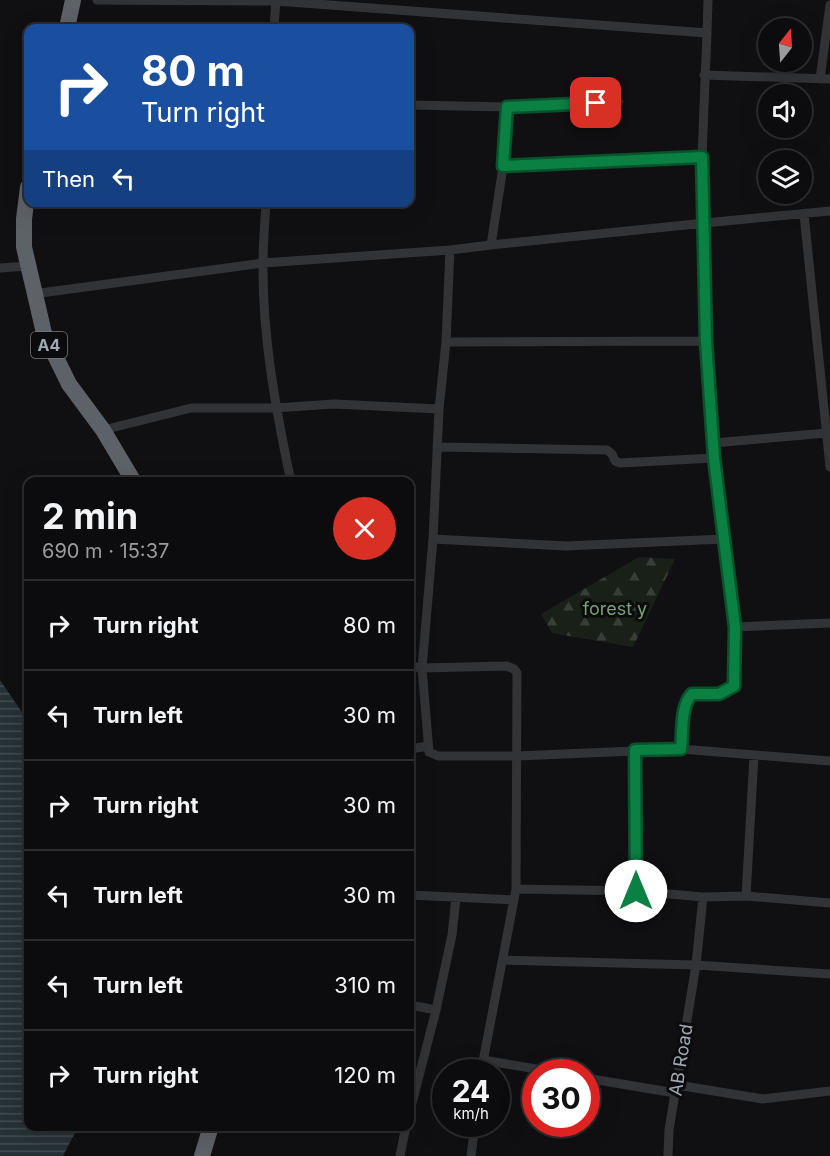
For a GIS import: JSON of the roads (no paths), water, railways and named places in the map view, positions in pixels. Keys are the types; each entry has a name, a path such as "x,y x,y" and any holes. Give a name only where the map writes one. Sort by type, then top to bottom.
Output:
{"highway":[{"path":"68,24 73,0"},
{"name":"A4","path":"26,207 24,248 44,333 69,384 103,430 131,477"},
{"path":"202,1156 210,1131"}],"street":[{"path":"97,0 276,0 707,33"},
{"path":"274,24 276,0"},
{"path":"681,749 685,707 689,696 719,694 732,688 735,683 735,627 714,458 706,341 702,157 708,0"},
{"path":"704,75 825,79 830,5"},
{"path":"414,105 507,107 619,102"},
{"path":"491,245 503,166 507,107"},
{"path":"503,166 702,157"},
{"path":"266,207 262,263 264,298 275,408 290,477"},
{"path":"33,294 262,263 450,250 830,211"},
{"path":"804,214 830,467"},
{"path":"450,250 433,539 422,668 429,752 438,756 517,756 681,749 830,761"},
{"path":"0,268 28,266"},
{"path":"446,342 706,341"},
{"path":"103,430 191,408 275,408 334,404 439,409"},
{"path":"714,443 826,433"},
{"path":"437,447 607,450 620,463 714,458"},
{"path":"433,539 566,546 724,539"},
{"path":"735,627 830,623"},
{"path":"414,667 507,666 517,673 516,889 483,1059"},
{"path":"414,748 428,746"},
{"path":"635,750 636,891"},
{"path":"746,896 754,756"},
{"path":"516,889 636,891 703,897 746,896 830,903"},
{"path":"414,895 514,900"},
{"name":"AB Road","path":"668,1156 669,1130 696,965 703,897"},
{"path":"414,1095 452,935 456,898"},
{"path":"503,960 696,965 830,974"},
{"path":"414,1006 436,1010"},
{"path":"600,1080 762,1099 830,1091"},
{"path":"400,1156 405,1131"},
{"path":"471,1156 473,1137"}],"park label":[{"name":"forest y","path":"615,609"}]}
